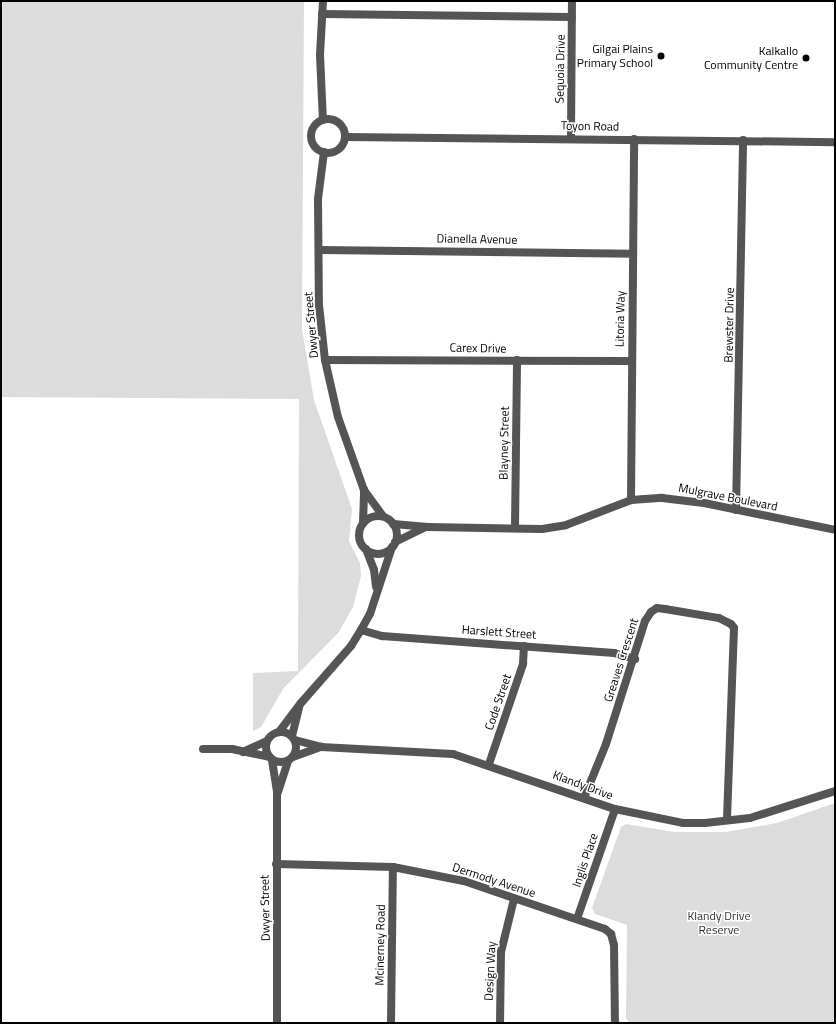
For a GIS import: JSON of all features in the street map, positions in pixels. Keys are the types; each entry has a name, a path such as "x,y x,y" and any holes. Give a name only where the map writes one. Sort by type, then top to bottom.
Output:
{"street":[{"path":"323,1 320,55 323,120"},
{"name":"Sequoia Drive","path":"571,138 572,1"},
{"path":"322,14 572,17"},
{"path":"323,120 335,120 340,124 345,137 340,148 330,153 317,149 311,139 315,125 323,120"},
{"name":"Toyon Road","path":"345,137 571,138 835,142"},
{"name":"Litoria Way","path":"631,500 634,139"},
{"name":"Brewster Drive","path":"736,510 743,140"},
{"name":"Dwyer Street","path":"324,152 318,199 320,250 319,304 325,360 338,417 364,490 382,516"},
{"name":"Dianella Avenue","path":"320,250 633,254"},
{"name":"Carex Drive","path":"325,360 631,361"},
{"name":"Blayney Street","path":"515,527 517,360"},
{"name":"Dwyer Street","path":"363,523 364,490"},
{"name":"Mulgrave Boulevard","path":"393,524 428,527 515,527 542,529 566,525 631,500 681,499 835,530"},
{"path":"270,758 266,749 267,741 271,735 279,732 301,703 351,646 370,614 397,533 393,524 382,516 372,517 363,523 359,534 374,570 376,593"},
{"name":"Mulgrave Boulevard","path":"394,545 414,531 428,527"},
{"path":"365,548 379,554 394,545"},
{"name":"Greaves Crescent","path":"584,798 635,659 646,621 651,612 658,608 719,618 731,624 734,636 727,820"},
{"name":"Harslett Street","path":"361,630 382,636 614,653 635,659"},
{"name":"Code Street","path":"489,764 523,664 524,646"},
{"path":"203,749 232,749 270,758 280,762 290,759 296,749 293,738 301,703"},
{"path":"279,732 293,738"},
{"name":"Klandy Drive","path":"293,738 321,747 453,754 489,764 615,809 682,822 750,818 835,791"},
{"path":"243,752 267,741"},
{"name":"Klandy Drive","path":"290,759 321,747"},
{"name":"Dwyer Street","path":"270,758 277,793 277,1023"},
{"name":"Dwyer Street","path":"277,793 290,759"},
{"name":"Inglis Place","path":"577,919 615,809"},
{"name":"Dermody Avenue","path":"276,864 393,867 464,881 608,931 613,937 615,1023"},
{"name":"Mcinerney Road","path":"392,1023 393,867"},
{"name":"Design Way","path":"500,1023 501,952 514,899"}],"green space":[{"path":"1,1 304,1 302,329 314,400 352,509 349,541 360,563 361,576 353,607 339,632 283,689 261,727 253,731 253,673 298,671 299,399 1,397"},
{"name":"Klandy Drive Reserve","path":"835,803 835,1023 630,1023 626,1019 627,925 595,914 592,908 621,827 626,824 674,832 726,832 777,823"}],"place":[{"name":"Gilgai Plains Primary School","path":"661,56"},
{"name":"Kalkallo Community Centre","path":"806,58"}]}
